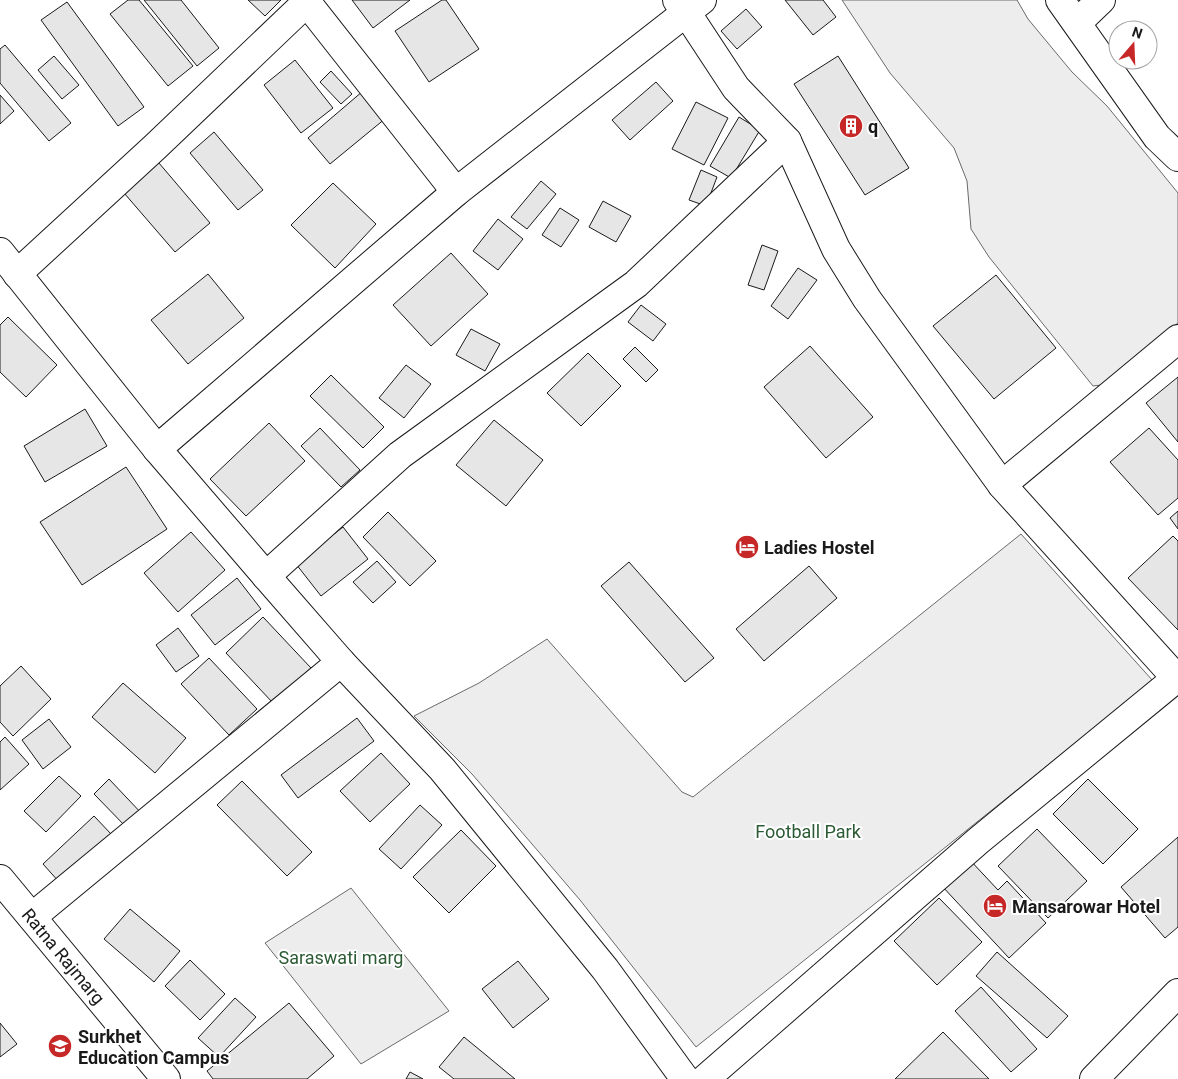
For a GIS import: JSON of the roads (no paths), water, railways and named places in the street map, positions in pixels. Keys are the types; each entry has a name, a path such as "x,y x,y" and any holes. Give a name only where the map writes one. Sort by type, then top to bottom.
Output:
{"street":[{"path":"1060,0 1157,137 1178,157"},
{"path":"1077,23 1101,0"},
{"path":"16,274 155,147 306,1 456,192"},
{"path":"157,449 456,192 689,4 736,88 787,141 836,249 867,300 1002,485 1177,679 978,841 704,1079"},
{"path":"266,576 400,455 636,284 787,141"},
{"path":"0,252 157,449 341,662 442,769 606,969 685,1079"},
{"path":"1002,485 1178,339"},
{"path":"32,918 341,662"},
{"name":"Ratna Rajmarg","path":"0,879 166,1079"},
{"path":"1094,1079 1178,993"}],"place":[{"name":"q","path":"851,126"},
{"name":"Ladies Hostel","path":"747,547"},
{"name":"Mansarowar Hotel","path":"995,906"},
{"name":"Surkhet Education Campus","path":"60,1046"}],"park label":[{"name":"Football Park","path":"808,831"},
{"name":"Saraswati marg","path":"341,957"}]}
